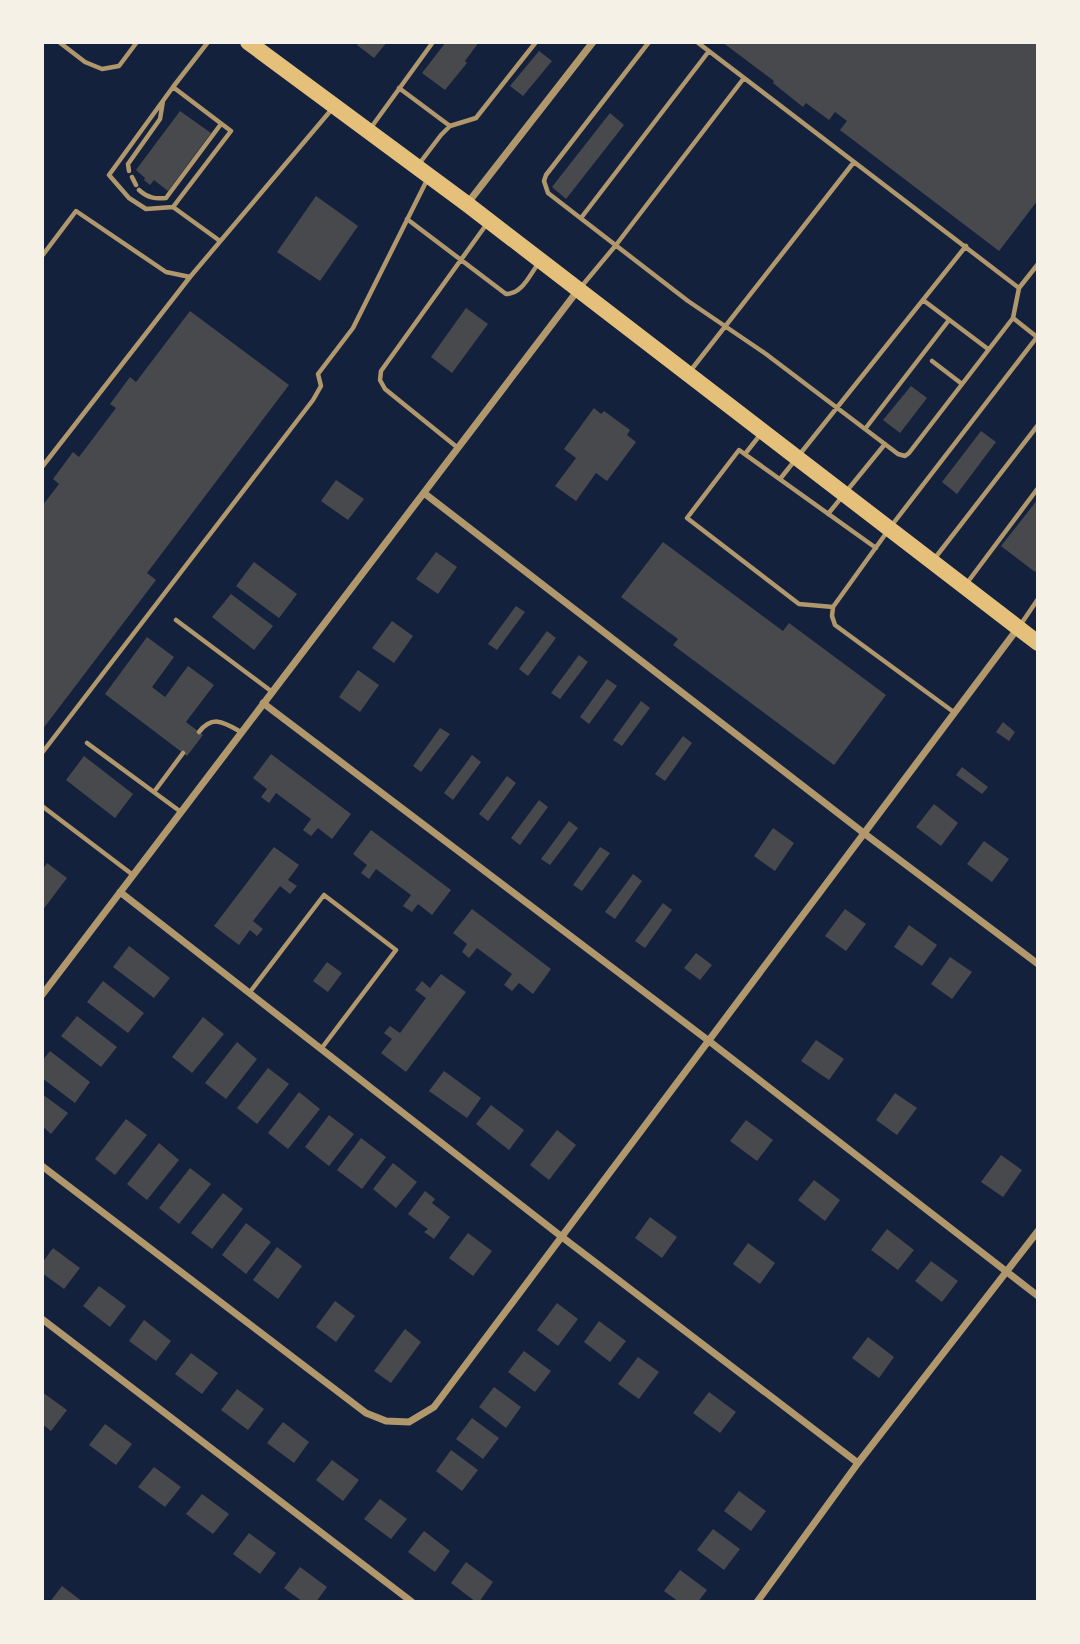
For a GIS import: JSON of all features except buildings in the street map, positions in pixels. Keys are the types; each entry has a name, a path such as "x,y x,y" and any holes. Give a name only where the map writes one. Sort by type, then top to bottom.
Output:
{"highway":[{"path":"248,42 266,51 334,106 467,204 932,562 1031,633"}],"street":[{"path":"467,204 593,42"},
{"path":"42,995 578,290"},
{"path":"424,493 865,834 1038,964"},
{"path":"42,1166 366,1413 386,1421 409,1422 434,1407 955,713 1031,633"},
{"path":"263,703 709,1041 1038,1296"},
{"path":"120,892 562,1237 858,1463"},
{"path":"757,1602 858,1463 1038,1231"},
{"path":"42,1320 412,1602"}],"lane":[{"path":"59,42 85,62 102,69 119,66 137,42"},
{"path":"208,42 109,175 129,198 146,209 173,207 220,241"},
{"path":"368,131 433,42"},
{"path":"42,753 313,400 321,386 318,374 353,328 407,219 423,172 441,135 450,126 476,118 536,42"},
{"path":"649,42 546,175 544,181 548,193 688,301 766,354 898,454 905,456 1013,318 1020,288 1038,264"},
{"path":"697,42 1020,288"},
{"path":"580,218 709,51"},
{"path":"578,290 744,78"},
{"path":"173,87 231,131 173,207"},
{"path":"400,88 450,126"},
{"path":"136,185 128,164 160,119 163,100"},
{"path":"42,467 190,277 334,106"},
{"path":"139,190 146,197 166,198 221,124"},
{"path":"688,374 854,162"},
{"path":"42,256 76,211 166,272 190,277"},
{"path":"407,219 506,294 518,291 540,261"},
{"path":"458,447 385,390 380,380 381,371 489,222"},
{"path":"780,479 966,246"},
{"path":"923,300 988,349"},
{"path":"955,713 835,625 833,607 889,529 1037,337 1013,318"},
{"path":"864,429 948,320"},
{"path":"932,361 962,384"},
{"path":"932,562 1038,425"},
{"path":"745,454 762,431"},
{"path":"828,514 885,444"},
{"path":"833,607 799,604 687,518 739,450 876,548"},
{"path":"965,586 1038,488"},
{"path":"1031,633 1038,599"},
{"path":"176,620 271,691"},
{"path":"199,732 212,721 224,723 241,733"},
{"path":"88,743 181,812"},
{"path":"154,792 183,752"},
{"path":"42,806 133,875"},
{"path":"249,993 324,895 396,950 321,1049"}]}
